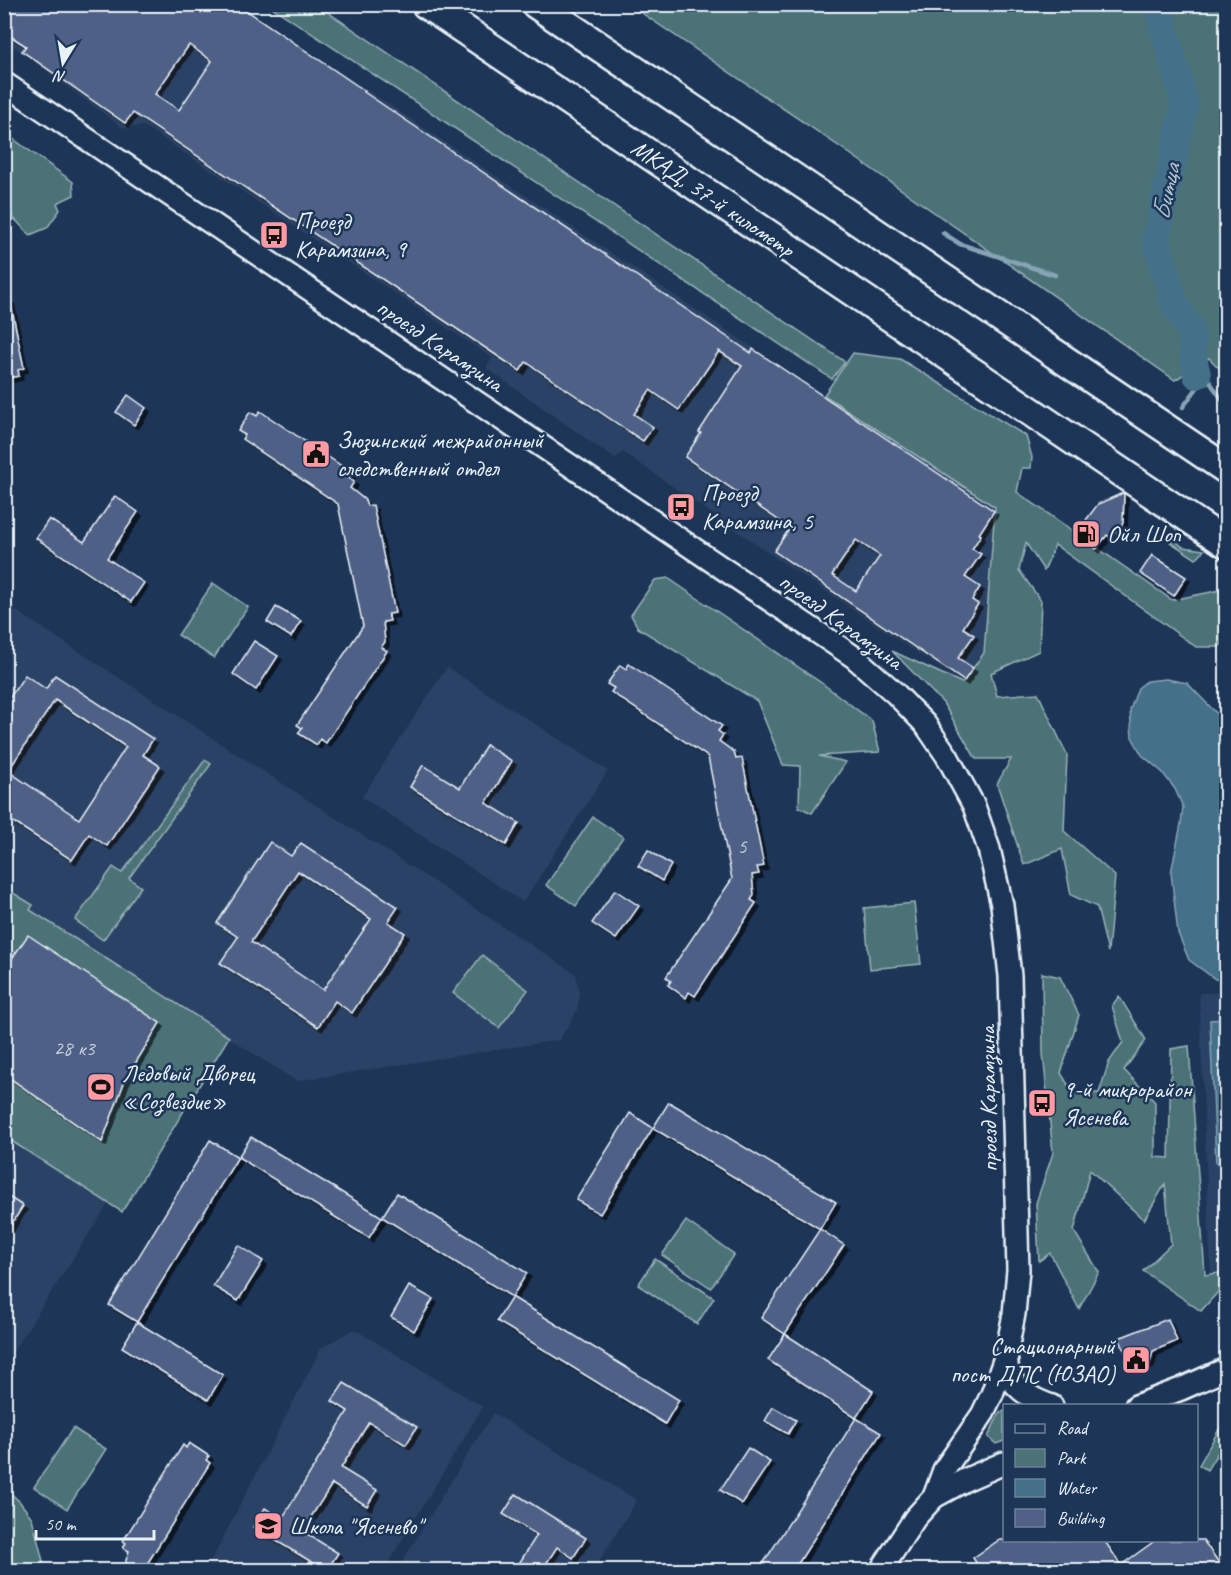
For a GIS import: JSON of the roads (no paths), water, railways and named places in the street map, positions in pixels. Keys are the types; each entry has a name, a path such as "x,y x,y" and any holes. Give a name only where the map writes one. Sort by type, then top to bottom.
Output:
{"highway":[{"name":"МКАД, 37-й километр","path":"426,4 1227,543"},
{"path":"536,4 1227,469"}],"street":[{"name":"проезд Карамзина","path":"4,83 854,657 895,693 925,724 947,756 974,807 989,849 1002,905 1010,976 1018,1270 1014,1314 999,1400 982,1415 944,1470 934,1497 915,1518 881,1570"},
{"path":"1006,1355 1009,1374 1017,1387 1037,1401 1046,1404"},
{"path":"1141,1404 1227,1369"},
{"path":"934,1497 1003,1463"}],"water":[{"path":"1166,679 1187,683 1226,723 1226,981 1215,979 1189,960 1178,933 1171,873 1183,807 1175,789 1162,772 1142,755 1132,737 1130,710 1138,688 1147,681"},
{"path":"1226,1019 1226,1162 1216,1163 1210,1020"}],"waterway":[{"name":"Битца","path":"1157,4 1185,104 1156,239 1174,303 1192,332 1193,358 1197,375"},
{"path":"943,233 960,244 1055,275"},
{"path":"1193,358 1226,405"},
{"name":"Битца","path":"1183,407 1206,376"}],"place":[{"name":"Проезд Карамзина, 9","path":"274,235"},
{"name":"Зюзинский межрайонный следственный отдел","path":"316,454"},
{"name":"Проезд Карамзина, 5","path":"681,507"},
{"name":"Ойл Шоп","path":"1086,534"},
{"name":"Ледовый Дворец «Созвездие»","path":"101,1087"},
{"name":"9-й микрорайон Ясенева","path":"1042,1103"},
{"name":"Стационарный пост ДПС (ЮЗАО)","path":"1136,1360"},
{"name":"Школа \"Ясенево\"","path":"268,1526"}]}
